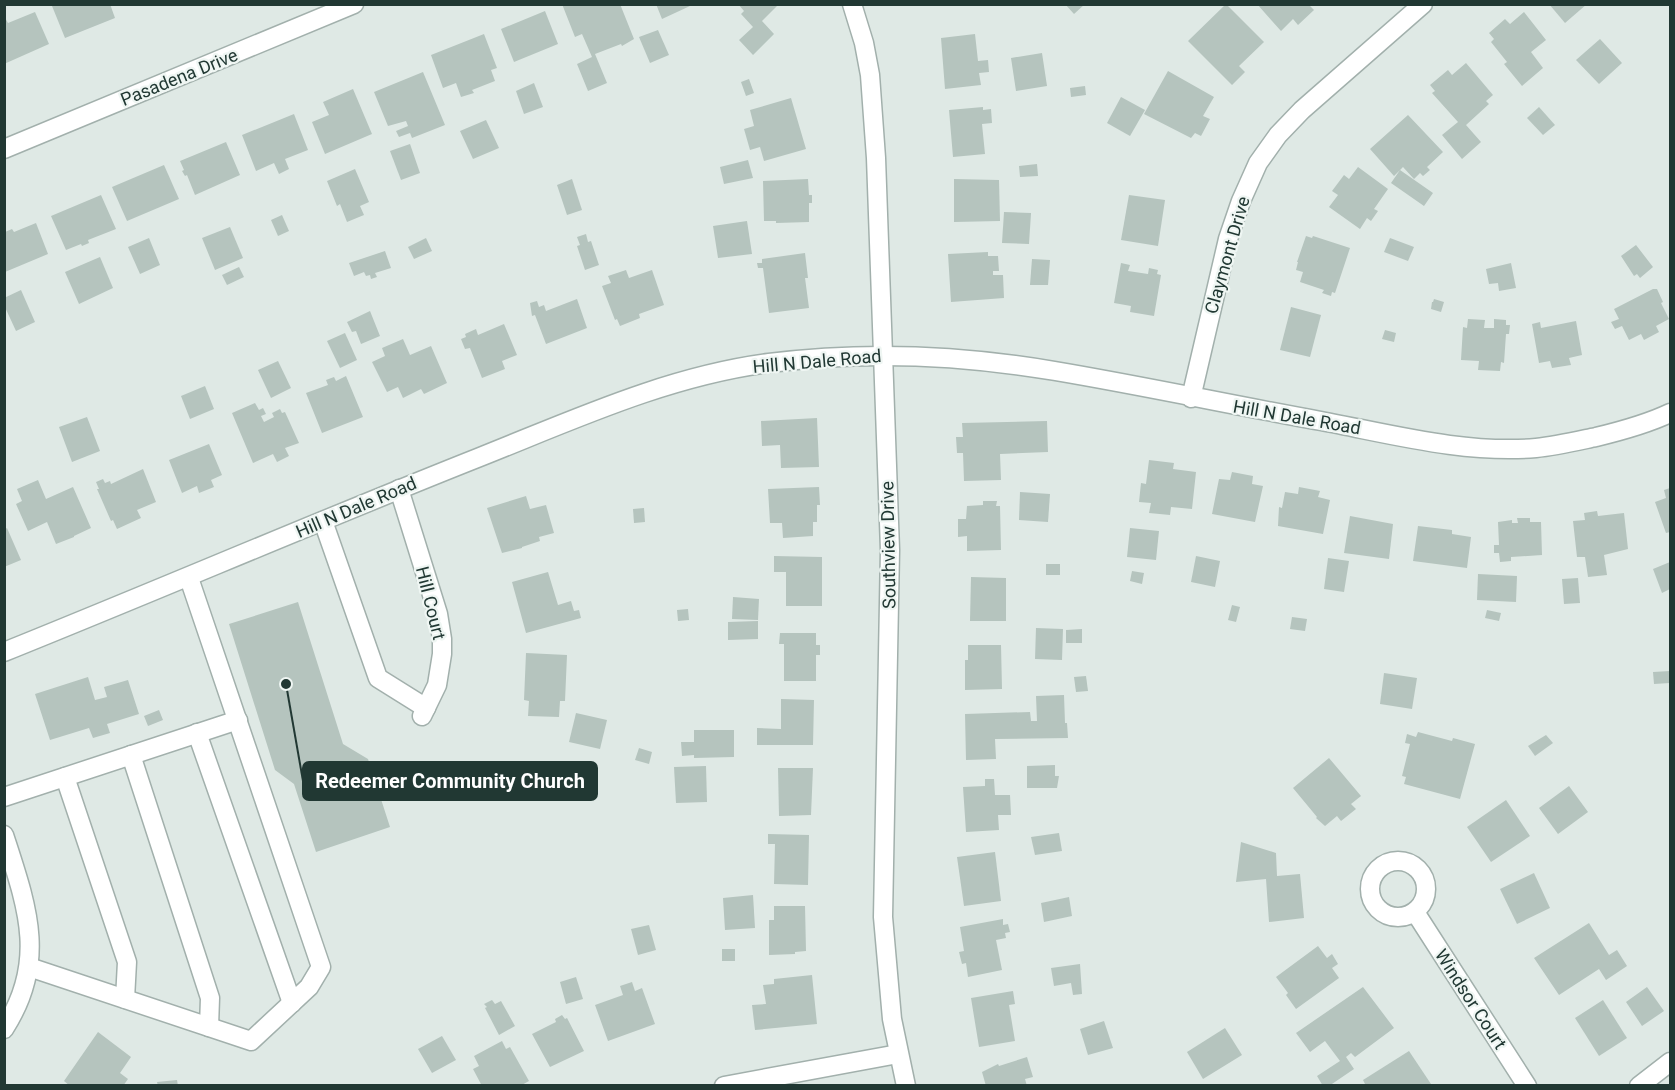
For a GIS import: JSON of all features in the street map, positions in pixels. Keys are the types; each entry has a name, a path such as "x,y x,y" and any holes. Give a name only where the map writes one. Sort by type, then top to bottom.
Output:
{"street":[{"name":"Pasadena Drive","path":"4,148 354,4"},
{"name":"Southview Drive","path":"852,4 864,44 870,75 876,158 890,562 883,917 885,964 898,1054 906,1086"},
{"name":"Claymont Drive","path":"1191,398 1228,239 1241,201 1258,163 1278,135 1302,110 1423,4"},
{"name":"Hill N Dale Road","path":"4,652 606,406 693,379 769,363 884,355 985,361 1056,371 1191,398 1421,439 1499,448 1536,448 1571,442 1613,433 1658,419 1671,412"},
{"name":"Hill Court","path":"323,521 378,678 424,712 436,685 442,654 442,639 438,614 399,489"},
{"path":"29,967 251,1041 309,987 321,967 189,578"},
{"path":"4,797 238,720"},
{"path":"197,733 292,1003"},
{"path":"131,755 210,998 209,1027"},
{"path":"65,777 127,962 125,999"},
{"path":"4,835 23,892 31,938 29,967 20,1003 4,1029"},
{"name":"Windsor Court","path":"1415,912 1527,1086"},
{"path":"724,1086 898,1054"},
{"path":"1639,1086 1671,1062"}],"building":[{"path":"57,4 110,4 115,18 65,38 52,6"},
{"path":"562,4 620,4 634,39 622,46 621,44 595,54 607,83 588,91 577,64 592,57 582,34 575,37"},
{"path":"656,4 690,4 690,6 662,19"},
{"path":"738,4 779,4 762,21 774,34 753,55 739,40 753,27 741,14 744,11"},
{"path":"1065,4 1085,4 1074,14"},
{"path":"1226,4 1264,42 1239,66 1245,72 1232,85 1188,41"},
{"path":"1257,4 1311,4 1314,10 1298,25 1293,19 1281,31"},
{"path":"1549,4 1587,4 1565,23"},
{"path":"545,11 558,44 514,62 501,29"},
{"path":"35,12 49,44 4,64 4,16 8,23"},
{"path":"1524,12 1546,40 1531,52 1543,68 1522,86 1504,64 1507,62 1491,42 1494,39 1489,33 1505,19 1510,24"},
{"path":"658,30 669,55 650,63 639,37"},
{"path":"484,34 497,68 491,70 495,81 472,90 474,93 461,97 456,83 443,88 431,55"},
{"path":"975,34 978,61 988,60 989,72 979,73 981,85 945,89 941,38"},
{"path":"1600,39 1622,63 1599,84 1576,60"},
{"path":"1042,53 1047,86 1016,91 1011,58"},
{"path":"1466,63 1493,95 1486,101 1489,104 1466,125 1481,142 1462,159 1442,135 1458,122 1432,93 1435,91 1430,85 1448,70 1452,75"},
{"path":"1168,71 1214,97 1203,116 1210,119 1201,136 1195,133 1191,138 1144,114"},
{"path":"423,72 445,125 412,138 410,133 399,137 396,131 408,126 406,121 388,126 374,92"},
{"path":"749,79 754,93 746,96 741,82"},
{"path":"534,83 543,107 524,114 516,91"},
{"path":"1085,86 1086,95 1071,97 1070,88"},
{"path":"353,89 372,134 325,154 312,122 329,115 323,102"},
{"path":"1121,97 1145,110 1130,136 1107,123"},
{"path":"791,98 806,149 764,161 760,147 750,150 744,129 754,126 750,110"},
{"path":"983,107 983,110 991,109 992,123 982,124 985,154 953,157 949,110"},
{"path":"1539,107 1555,125 1543,135 1527,118"},
{"path":"294,114 308,150 285,159 289,169 279,174 274,163 256,171 242,135"},
{"path":"1408,115 1443,152 1427,167 1430,170 1423,176 1420,173 1414,179 1403,167 1394,176 1370,149"},
{"path":"486,120 499,148 473,159 460,131"},
{"path":"226,142 240,175 195,195 187,175 185,176 182,171 184,170 180,161"},
{"path":"410,144 420,173 401,180 390,151"},
{"path":"748,160 753,178 724,184 720,167"},
{"path":"1037,164 1038,176 1020,177 1019,166"},
{"path":"164,165 179,199 127,221 112,187"},
{"path":"1358,167 1388,189 1374,209 1378,211 1371,221 1367,218 1360,229 1329,207 1338,195 1332,191 1344,175 1349,179"},
{"path":"355,169 369,202 360,206 364,215 347,222 340,204 337,206 327,181"},
{"path":"1400,170 1433,193 1424,206 1391,183"},
{"path":"572,179 582,210 567,215 557,185"},
{"path":"808,179 809,195 812,195 812,203 809,203 809,222 764,221 763,181"},
{"path":"954,179 999,180 1000,221 954,222"},
{"path":"101,195 116,229 88,240 89,243 82,246 81,244 66,250 51,216"},
{"path":"1129,195 1165,200 1158,246 1121,240"},
{"path":"1004,212 1031,213 1029,244 1002,243"},
{"path":"282,215 289,231 278,236 271,220"},
{"path":"747,221 752,254 718,258 713,226"},
{"path":"36,223 48,254 5,272 5,232 12,229 14,232"},
{"path":"230,227 243,258 215,270 202,238"},
{"path":"586,234 588,242 591,241 599,265 585,270 577,246 580,245 577,237"},
{"path":"1306,236 1312,238 1313,236 1350,248 1335,293 1332,292 1331,296 1322,293 1324,290 1300,282 1303,272 1296,270 1297,262"},
{"path":"149,238 160,265 140,274 128,247"},
{"path":"426,238 432,251 414,259 408,247"},
{"path":"1390,238 1414,247 1408,261 1384,252"},
{"path":"1636,245 1653,267 1640,278 1637,274 1634,276 1621,256"},
{"path":"385,251 391,268 375,273 377,277 371,279 370,275 366,276 364,272 354,276 349,263"},
{"path":"988,252 988,256 998,256 999,271 993,271 993,275 1003,275 1004,298 951,302 948,254"},
{"path":"805,253 808,278 805,278 809,308 769,313 763,268 758,268 757,263 762,263 762,259"},
{"path":"100,257 113,288 79,304 65,272"},
{"path":"1032,259 1050,260 1048,285 1030,285"},
{"path":"1121,263 1130,265 1128,271 1148,274 1149,268 1158,270 1157,274 1161,275 1154,316 1130,312 1131,306 1114,303"},
{"path":"1511,263 1516,288 1499,291 1498,283 1489,284 1486,269"},
{"path":"239,267 244,277 227,285 222,275"},
{"path":"626,270 629,278 652,270 664,305 639,314 640,318 620,326 617,319 615,320 602,286 611,283 608,276"},
{"path":"1657,289 1669,319 1656,326 1659,332 1644,340 1641,334 1629,340 1622,326 1615,329 1611,322 1619,319 1614,309"},
{"path":"21,290 35,322 16,331 4,305 4,298"},
{"path":"577,299 587,328 546,344 535,315 532,316 530,303 537,301 539,307 544,305 546,311"},
{"path":"1434,299 1444,302 1441,312 1431,309"},
{"path":"1291,307 1321,315 1310,357 1280,350"},
{"path":"370,311 380,336 361,344 356,331 352,332 347,322"},
{"path":"1468,319 1485,320 1484,328 1494,328 1494,319 1506,320 1506,325 1510,325 1509,334 1506,334 1504,363 1501,362 1500,371 1478,370 1479,361 1461,360 1463,327 1467,328"},
{"path":"1576,321 1582,355 1569,358 1571,365 1552,368 1550,361 1539,363 1532,324 1540,322 1541,328"},
{"path":"504,324 517,355 502,361 505,369 482,378 470,348 465,349 461,339 466,337 465,334 476,329 478,335"},
{"path":"1385,330 1396,333 1394,342 1382,339"},
{"path":"345,333 357,360 340,368 327,341"},
{"path":"403,339 410,355 431,346 447,383 424,394 421,389 403,398 398,387 387,392 372,362 385,356 382,348"},
{"path":"278,361 291,388 271,398 258,370"},
{"path":"346,376 363,417 322,433 306,393 328,385 326,380 334,377 336,381"},
{"path":"205,386 214,409 190,419 181,396"},
{"path":"255,403 259,410 263,408 266,414 261,416 264,422 274,417 272,413 280,409 282,413 285,412 299,443 285,448 289,456 277,462 273,454 253,463 232,413"},
{"path":"87,417 100,451 72,462 59,427"},
{"path":"817,418 819,467 781,468 780,445 762,446 761,421"},
{"path":"1047,421 1048,452 1000,454 1001,480 964,481 963,453 957,453 956,437 963,437 962,423"},
{"path":"209,444 222,475 211,480 214,487 199,493 197,486 182,493 169,460"},
{"path":"1149,460 1174,463 1173,469 1196,472 1192,509 1171,507 1170,515 1149,513 1151,503 1139,502 1141,483 1146,484"},
{"path":"143,469 156,502 137,510 141,518 117,529 113,520 111,521 96,482 103,479 105,483 110,481 111,484"},
{"path":"1232,472 1253,476 1252,484 1263,486 1255,522 1212,514 1219,479 1230,480"},
{"path":"38,480 46,499 73,487 91,528 56,544 47,522 28,531 16,504 22,501 17,489"},
{"path":"819,487 820,505 817,505 817,522 813,522 813,536 783,538 782,523 770,523 768,489"},
{"path":"1299,487 1320,491 1318,497 1330,500 1323,534 1278,526 1279,507 1282,508 1285,492 1298,494"},
{"path":"1670,488 1670,532 1666,533 1655,502 1666,498 1664,490"},
{"path":"1020,492 1050,494 1048,522 1019,520"},
{"path":"526,496 530,509 546,505 554,533 539,537 540,541 522,548 502,553 487,508"},
{"path":"983,501 997,501 996,506 1000,506 1001,550 967,551 967,536 958,537 958,519 966,519 967,506 983,505"},
{"path":"644,508 645,522 634,523 633,509"},
{"path":"1597,511 1598,516 1624,513 1628,549 1604,555 1607,575 1588,577 1585,557 1577,557 1573,521 1585,520 1584,513"},
{"path":"1350,516 1393,524 1389,559 1344,553"},
{"path":"1517,518 1530,518 1530,522 1541,522 1542,555 1511,557 1511,561 1500,562 1499,553 1494,553 1494,545 1499,545 1498,522 1512,520 1512,523 1518,523"},
{"path":"1418,526 1452,530 1452,534 1471,537 1467,568 1413,561"},
{"path":"7,528 21,560 4,567 4,530"},
{"path":"1130,528 1159,531 1156,560 1127,557"},
{"path":"774,556 822,557 822,606 786,606 786,572 774,572"},
{"path":"1196,556 1220,561 1215,587 1191,582"},
{"path":"1328,558 1349,561 1344,592 1324,589"},
{"path":"1670,562 1670,589 1662,593 1653,569"},
{"path":"1046,564 1060,564 1060,575 1046,575"},
{"path":"1132,571 1144,573 1142,584 1130,581"},
{"path":"548,572 558,605 571,601 574,611 579,610 581,618 526,633 512,582"},
{"path":"1478,574 1517,576 1516,602 1477,600"},
{"path":"971,577 1006,578 1006,621 970,621"},
{"path":"1578,578 1580,603 1564,604 1562,579"},
{"path":"733,597 759,599 758,620 732,619"},
{"path":"298,602 343,744 368,759 390,827 316,852 294,784 275,770 229,624"},
{"path":"1232,605 1240,607 1236,622 1228,620"},
{"path":"688,609 689,620 678,621 677,610"},
{"path":"1487,610 1501,613 1499,621 1485,618"},
{"path":"1292,617 1307,619 1305,631 1290,629"},
{"path":"758,621 758,639 728,640 728,622"},
{"path":"1036,628 1063,629 1062,660 1035,659"},
{"path":"1082,629 1082,643 1066,643 1066,630"},
{"path":"780,633 816,633 816,645 820,645 820,655 816,655 816,681 784,681 784,644 779,644"},
{"path":"968,645 1001,645 1002,689 965,690 965,660 968,660"},
{"path":"526,653 567,655 565,701 560,701 559,717 528,716 529,701 524,700"},
{"path":"1670,671 1670,683 1654,684 1653,672"},
{"path":"1384,673 1417,678 1412,709 1380,704"},
{"path":"1086,676 1088,691 1076,692 1074,677"},
{"path":"88,677 95,700 107,697 104,687 128,680 139,714 107,724 110,733 93,738 89,728 50,740 35,694"},
{"path":"1064,695 1068,738 995,739 996,759 966,760 965,714 1030,712 1031,721 1037,721 1036,696"},
{"path":"781,699 814,700 813,745 757,745 757,728 781,729"},
{"path":"159,710 163,720 148,726 144,716"},
{"path":"576,713 607,720 600,749 569,742"},
{"path":"694,730 734,730 734,757 682,756 681,742 694,742"},
{"path":"1418,732 1452,741 1453,738 1475,744 1460,799 1404,784 1406,777 1402,776 1410,744 1405,743 1407,734 1416,737"},
{"path":"1546,735 1553,743 1535,756 1528,746"},
{"path":"639,748 652,752 649,764 635,760"},
{"path":"1329,758 1361,796 1351,804 1356,809 1341,821 1337,816 1325,826 1293,788"},
{"path":"1055,765 1055,776 1059,776 1057,788 1027,788 1027,766"},
{"path":"706,766 707,802 676,803 674,767"},
{"path":"778,768 813,768 811,815 779,816"},
{"path":"985,779 994,779 995,795 1010,795 1011,815 998,815 999,830 966,832 963,787 985,786"},
{"path":"1569,786 1588,812 1558,834 1539,808"},
{"path":"1506,800 1530,836 1491,862 1467,827"},
{"path":"1059,833 1062,851 1035,855 1031,837"},
{"path":"768,834 809,835 808,885 774,884 775,844 768,844"},
{"path":"1241,842 1276,853 1277,876 1300,874 1304,918 1269,922 1266,879 1236,882"},
{"path":"995,852 1001,901 964,906 957,857"},
{"path":"1534,873 1550,908 1517,924 1500,889"},
{"path":"753,895 755,928 725,930 723,898"},
{"path":"1069,897 1072,916 1044,922 1041,903"},
{"path":"774,906 805,906 806,951 795,952 795,954 769,955 769,920 774,920"},
{"path":"1003,919 1003,925 1008,924 1010,932 1005,933 1006,938 996,940 1002,970 968,977 966,963 962,964 959,952 964,951 960,927"},
{"path":"1589,923 1609,955 1617,950 1627,966 1606,980 1599,969 1559,995 1534,958"},
{"path":"649,925 656,950 638,955 631,929"},
{"path":"1318,946 1327,958 1332,954 1338,964 1332,968 1339,978 1296,1009 1276,977"},
{"path":"722,949 735,949 735,961 722,961"},
{"path":"1080,964 1082,994 1073,995 1071,983 1054,986 1051,968"},
{"path":"812,975 817,1024 755,1030 752,1005 766,1004 763,985 774,984 774,979"},
{"path":"576,977 583,999 566,1004 560,982"},
{"path":"632,982 635,991 642,988 655,1024 608,1041 595,1005 623,995 620,986"},
{"path":"1363,987 1394,1028 1355,1057 1351,1053 1346,1057 1354,1069 1329,1086 1323,1086 1317,1076 1340,1061 1325,1041 1310,1052 1296,1033"},
{"path":"1647,987 1664,1011 1642,1026 1626,1002"},
{"path":"1013,991 1015,1004 1009,1005 1015,1041 979,1047 971,998"},
{"path":"492,1000 495,1004 501,1001 515,1026 499,1035 484,1004"},
{"path":"1603,1000 1627,1038 1599,1056 1575,1018"},
{"path":"562,1015 565,1019 567,1018 584,1051 550,1067 532,1034 556,1022 555,1019"},
{"path":"1104,1021 1113,1048 1088,1055 1080,1029"},
{"path":"1225,1028 1242,1055 1203,1079 1187,1052"},
{"path":"98,1032 131,1057 120,1073 128,1079 123,1086 70,1086 64,1081"},
{"path":"442,1036 456,1060 432,1073 418,1049"},
{"path":"502,1041 506,1049 510,1047 529,1081 520,1086 482,1086 473,1069 479,1066 474,1056"},
{"path":"1409,1051 1431,1084 1428,1086 1366,1086 1363,1080"},
{"path":"1027,1057 1033,1077 1025,1079 1027,1086 986,1086 982,1072 998,1064 999,1066"},
{"path":"177,1080 178,1086 158,1086 157,1082"}],"place":[{"name":"Redeemer Community Church","path":"286,684"}]}
